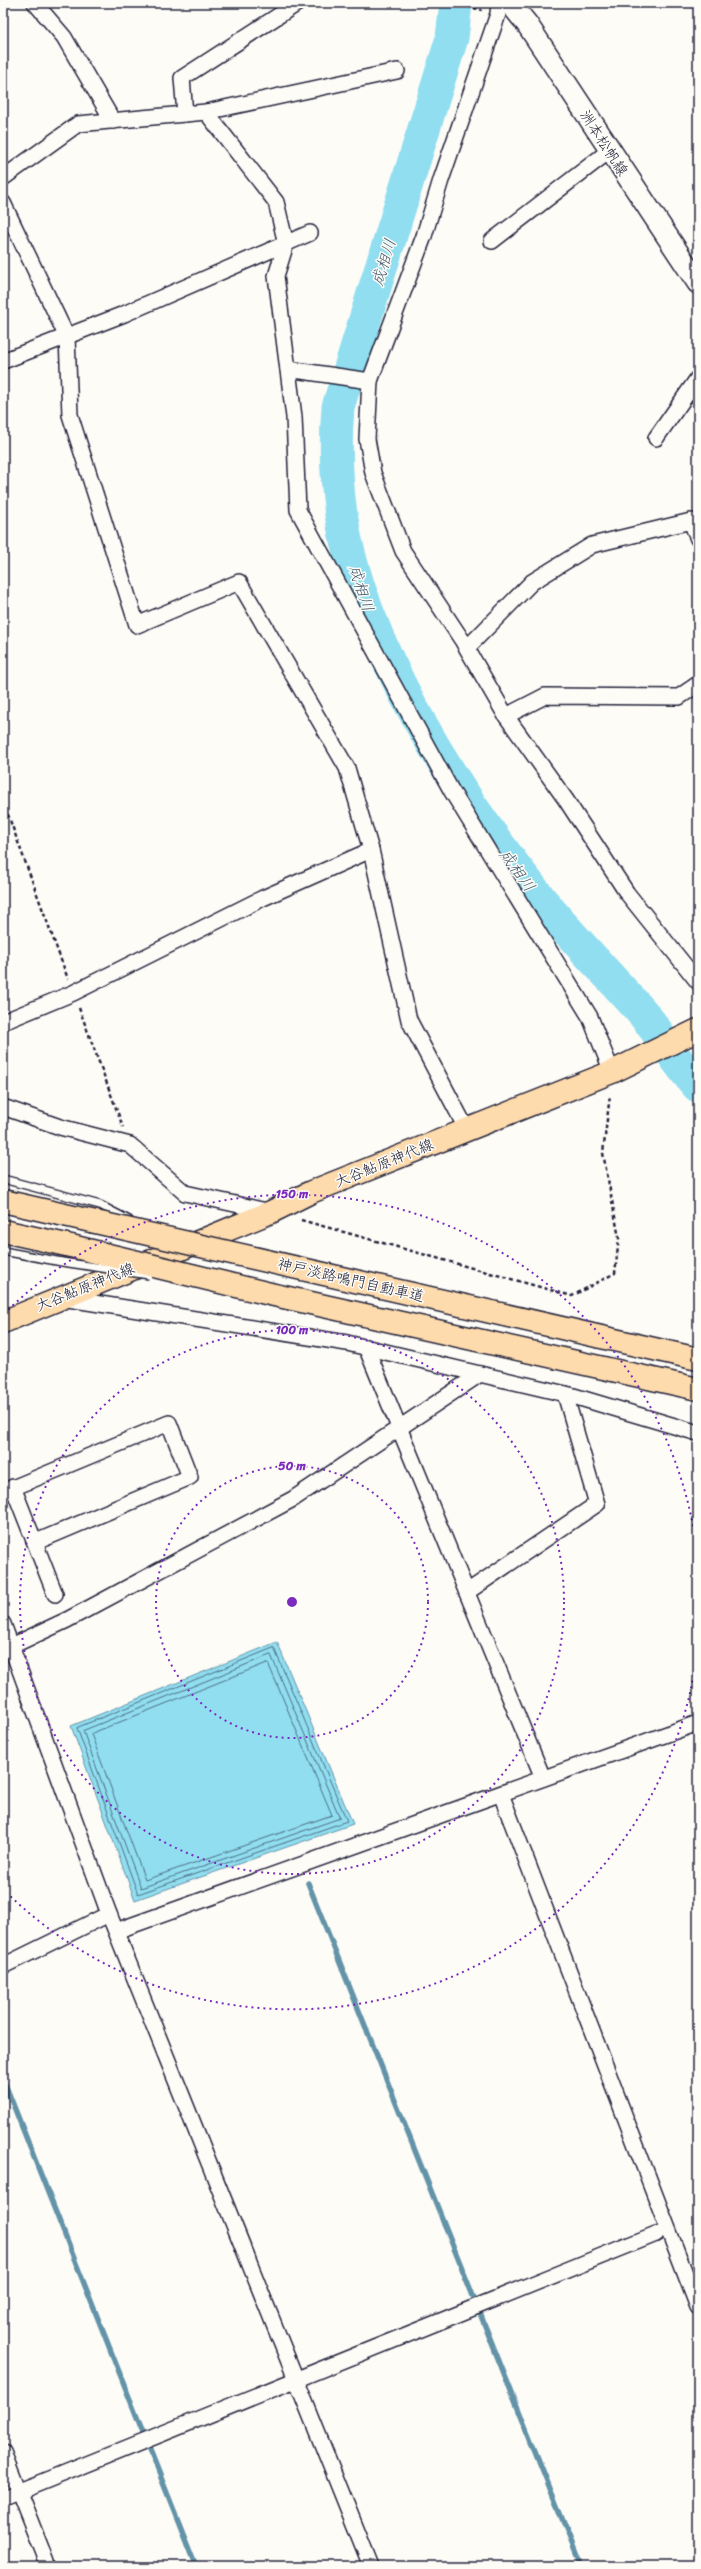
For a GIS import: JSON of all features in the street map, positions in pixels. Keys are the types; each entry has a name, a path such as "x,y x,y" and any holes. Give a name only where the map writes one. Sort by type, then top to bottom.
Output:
{"main road":[{"name":"洲本松帆線","path":"502,7 527,24 609,151 698,283"},
{"name":"大谷鮎原神代線","path":"3,1322 57,1298 272,1212 311,1192 616,1071 698,1030"},
{"name":"神戸淡路鳴門自動車道","path":"3,1201 95,1213 157,1235 698,1359"},
{"name":"神戸淡路鳴門自動車道","path":"3,1231 66,1254 270,1294 698,1389"}],"street":[{"path":"35,3 64,37 113,121"},
{"path":"185,114 182,78 298,3"},
{"path":"502,7 440,180 424,236 370,381 368,439 373,473 403,551 467,648 506,716 566,800 627,893 698,982"},
{"path":"3,178 78,124 206,112 398,71"},
{"path":"206,112 276,202 286,244 276,276 294,418 298,510 451,790 590,1018 616,1071"},
{"path":"492,241 609,151"},
{"path":"3,203 67,337 70,415 137,625 239,582 347,768 371,850 409,1020 467,1130"},
{"path":"3,362 67,337 310,233"},
{"path":"288,369 370,381"},
{"path":"656,438 698,378"},
{"path":"467,648 532,582 592,545 691,521 698,540"},
{"path":"506,716 545,696 679,697 698,684"},
{"path":"3,1022 73,993 263,898 371,850"},
{"path":"3,1107 60,1127 130,1145 185,1193 272,1212"},
{"path":"57,1298 198,1318 366,1347 565,1394 698,1433"},
{"path":"366,1347 543,1778"},
{"path":"7,1648 73,1617 293,1500 480,1374"},
{"path":"467,1592 597,1504 565,1394"},
{"path":"36,1542 190,1477 169,1423 8,1490 36,1542 55,1594"},
{"path":"3,1624 7,1648 109,1914 371,2566"},
{"path":"116,1931 698,1723"},
{"path":"501,1794 698,2307"},
{"path":"3,1966 109,1914"},
{"path":"3,2498 296,2378 656,2234"},
{"path":"3,2452 48,2566"}],"lane":[{"path":"3,1179 95,1213"},
{"path":"3,1251 66,1254 155,1276"},
{"path":"170,1279 270,1294"}],"path":[{"path":"453,3 502,7"},
{"path":"3,801 130,1145"},
{"path":"272,1212 572,1296 615,1273 619,1238 603,1153 616,1071"}],"water":[{"path":"277,1642 353,1824 135,1900 71,1726"}],"waterway":[{"name":"成相川","path":"456,3 452,38 338,407 336,447 338,488 341,514 352,564 369,615 392,667 418,718 447,768 478,816 542,901 578,943 640,1010 698,1086"},
{"path":"308,1883 581,2566"},
{"path":"3,2079 196,2566"}]}
